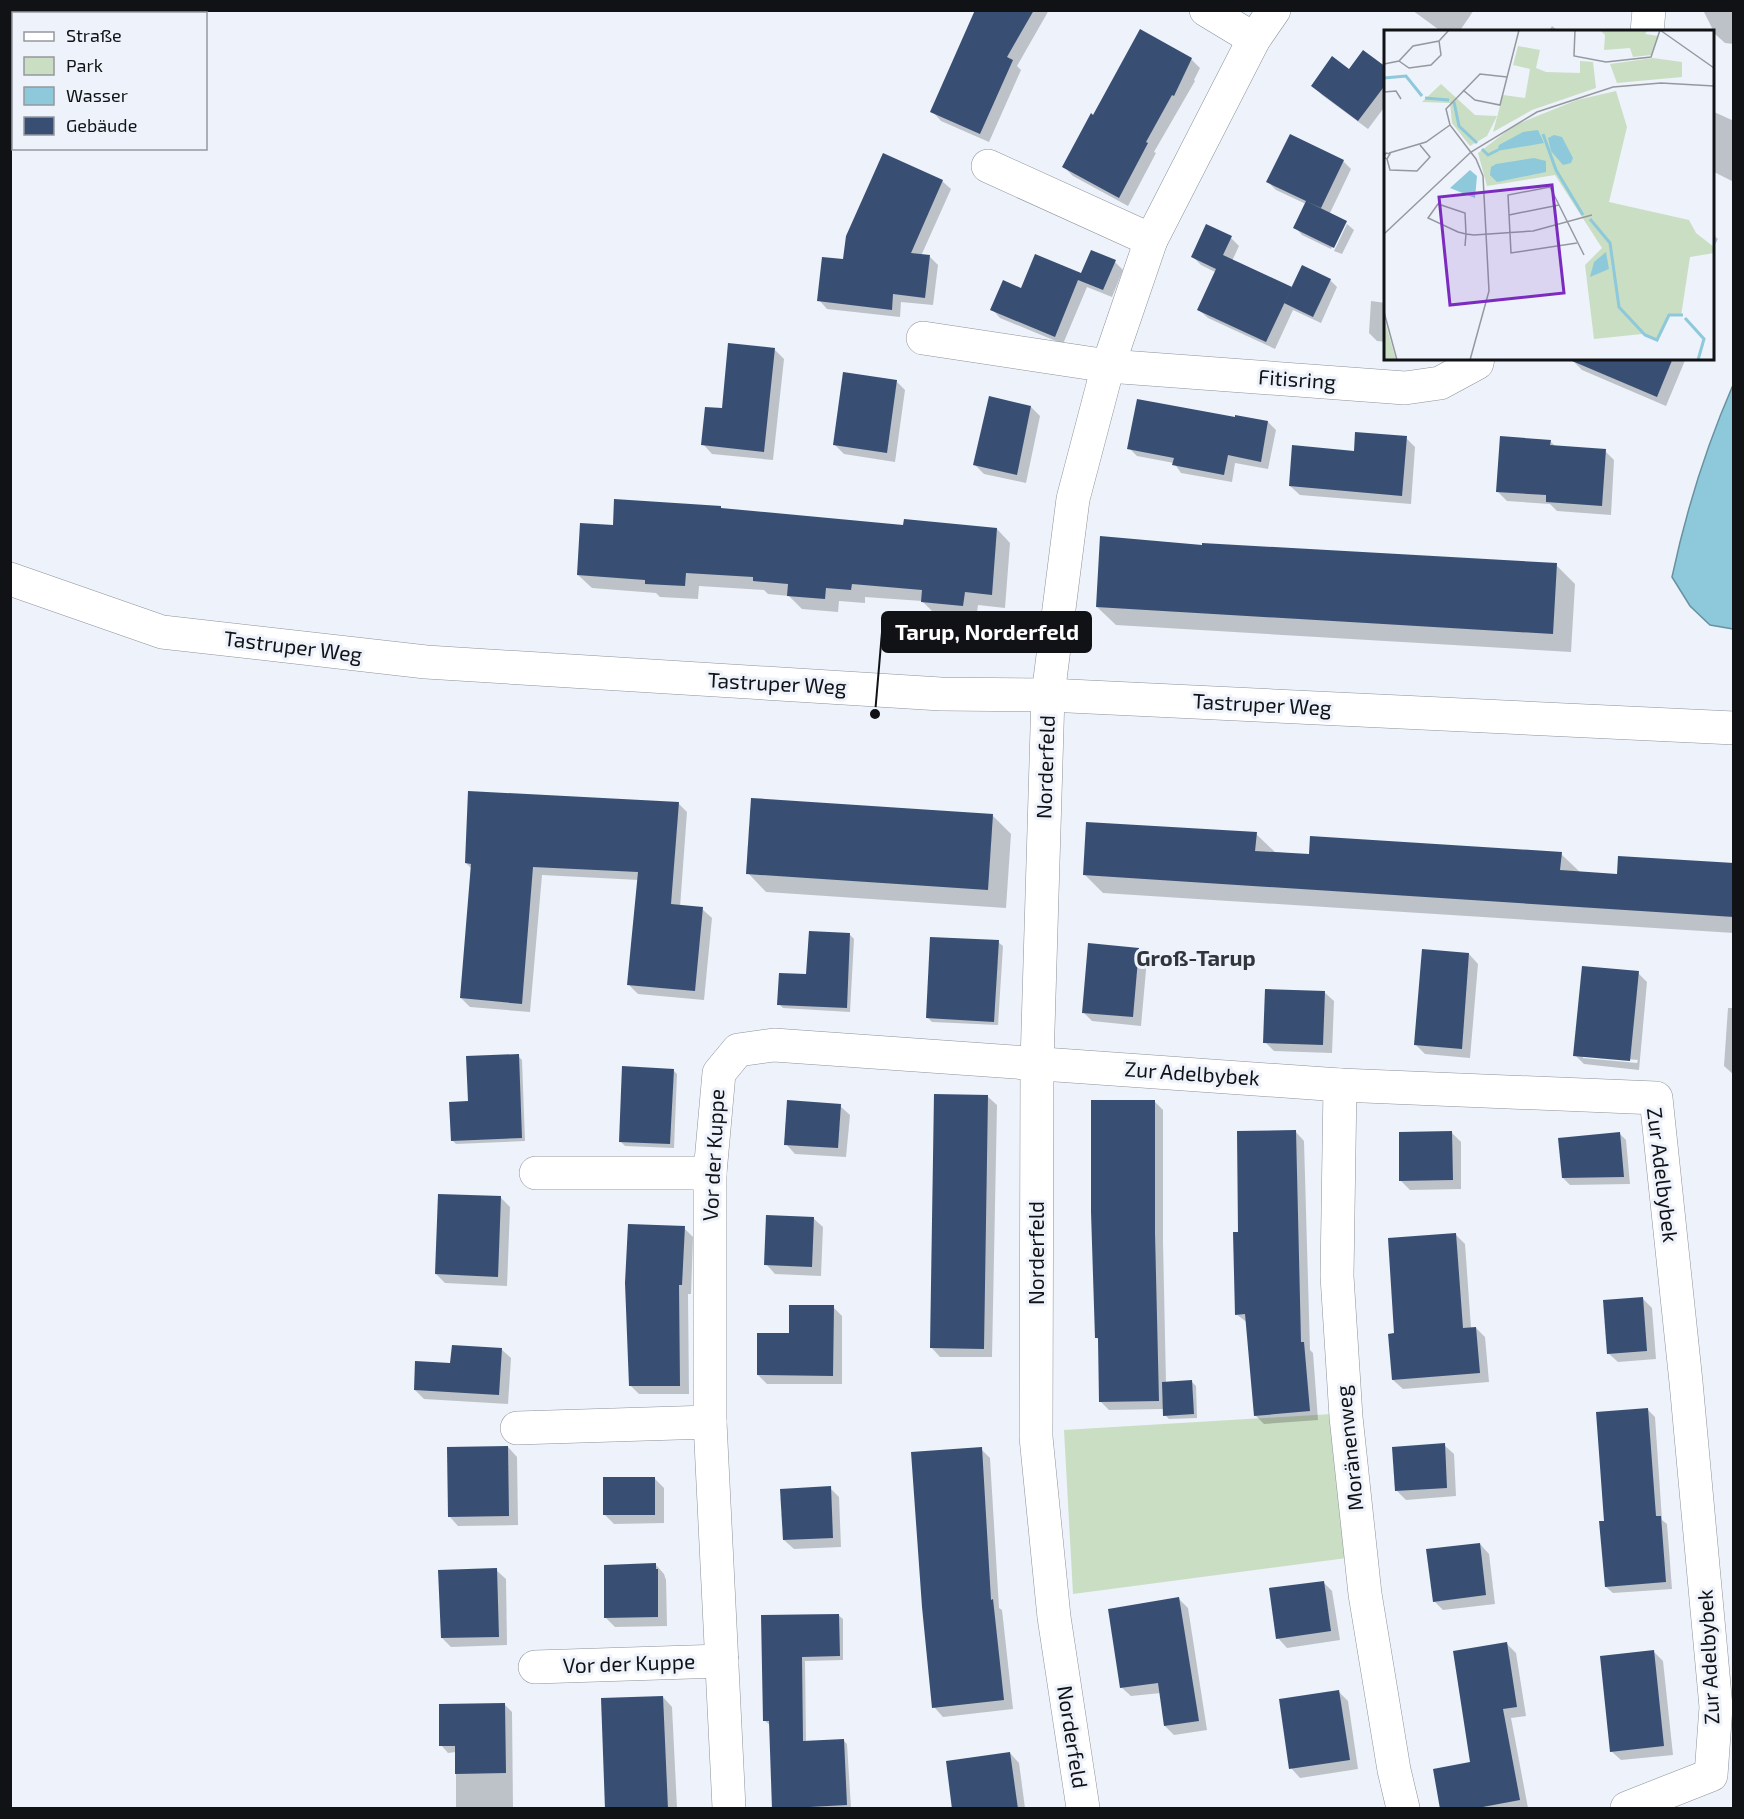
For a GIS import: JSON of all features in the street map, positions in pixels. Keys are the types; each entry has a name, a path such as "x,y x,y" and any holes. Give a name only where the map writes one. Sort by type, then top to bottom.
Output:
{"street":[{"path":"1206,10 1254,39"},
{"path":"1048,695 1073,499 1108,366 1151,240 1254,39 1274,10"},
{"path":"1647,30 1649,10"},
{"path":"988,166 1151,240"},
{"name":"Fitisring","path":"923,338 1108,366 1405,388 1440,383 1477,363 1478,360"},
{"name":"Tastruper Weg","path":"10,579 162,632 426,662 941,694 1048,695 1734,728"},
{"name":"Norderfeld","path":"1048,695 1037,1063 1036,1437 1054,1617 1083,1809"},
{"name":"Vor der Kuppe","path":"729,1809 710,1422 710,1173 719,1073 738,1050 774,1045 1037,1063"},
{"name":"Zur Adelbybek","path":"1037,1063 1340,1084 1656,1098 1686,1382 1716,1707 1711,1775 1627,1809"},
{"name":"Moränenweg","path":"1340,1084 1337,1276 1346,1417 1365,1594 1394,1770 1403,1809"},
{"path":"536,1173 710,1173"},
{"path":"517,1428 710,1422"},
{"name":"Vor der Kuppe","path":"535,1667 722,1661"}],"green space":[{"path":"1332,1414 1347,1558 1073,1594 1064,1430"}],"water":[{"path":"1733,385 1734,629 1710,625 1690,606 1672,577 1698,480"}],"building":[{"path":"975,10 1034,10 1007,57 1013,60 980,134 930,112"},
{"path":"1140,29 1192,58 1174,96 1172,95 1146,142 1148,143 1119,198 1062,167"},
{"path":"1363,50 1384,66 1384,87 1358,121 1311,86 1332,56 1349,69"},
{"path":"1290,134 1344,160 1321,208 1266,182"},
{"path":"883,153 943,180 911,253 930,255 925,298 893,294 892,310 817,301 822,257 843,259 846,236"},
{"path":"1306,201 1347,221 1334,248 1293,228"},
{"path":"1206,224 1232,236 1223,255 1292,287 1266,342 1197,310 1216,269 1191,257"},
{"path":"1091,250 1116,260 1103,290 1078,280 1055,337 990,310 1003,280 1021,288 1035,254 1081,273"},
{"path":"1302,265 1331,279 1313,317 1284,303"},
{"path":"728,343 775,348 764,452 701,445 705,407 722,408"},
{"path":"1570,360 1672,360 1657,397"},
{"path":"843,372 897,380 887,453 833,445"},
{"path":"989,396 1031,406 1017,475 973,465"},
{"path":"1137,399 1268,421 1261,462 1228,455 1224,475 1172,465 1174,458 1127,449"},
{"path":"1355,432 1407,436 1402,496 1289,486 1292,445 1354,451"},
{"path":"1500,436 1551,440 1550,445 1606,449 1602,506 1546,502 1546,495 1496,492"},
{"path":"614,499 721,506 721,508 903,525 904,519 997,528 992,595 965,592 963,606 921,602 922,590 852,584 851,590 826,588 825,599 787,596 788,584 753,581 753,577 686,573 685,586 645,584 645,580 577,575 580,523 613,525"},
{"path":"1100,536 1202,545 1202,543 1557,563 1553,634 1096,607"},
{"path":"468,791 679,802 671,904 703,907 695,991 627,985 638,872 533,867 522,1004 460,998 471,864 465,863"},
{"path":"751,798 993,814 988,890 746,874"},
{"path":"1086,822 1257,832 1255,851 1309,854 1310,836 1562,852 1560,870 1617,874 1618,856 1734,863 1734,917 1083,875"},
{"path":"809,931 850,933 847,1008 777,1005 779,973 806,974"},
{"path":"930,937 999,940 994,1022 926,1018"},
{"path":"1088,943 1139,948 1133,1017 1082,1013"},
{"path":"1422,949 1469,953 1462,1049 1414,1045"},
{"path":"1582,966 1639,971 1630,1061 1573,1056"},
{"path":"1265,989 1325,991 1323,1045 1263,1043"},
{"path":"519,1054 522,1138 451,1141 449,1102 468,1101 466,1056"},
{"path":"622,1066 674,1069 670,1144 619,1142"},
{"path":"934,1094 988,1095 984,1349 930,1348"},
{"path":"787,1100 841,1104 838,1148 784,1145"},
{"path":"1091,1100 1155,1100 1159,1401 1099,1402 1091,1212"},
{"path":"1296,1130 1301,1342 1304,1342 1310,1411 1254,1416 1245,1314 1235,1315 1233,1232 1238,1232 1237,1131"},
{"path":"1452,1131 1453,1180 1399,1181 1399,1132"},
{"path":"1620,1132 1624,1177 1562,1178 1558,1138"},
{"path":"438,1194 501,1196 498,1277 435,1274"},
{"path":"766,1215 814,1217 812,1267 764,1265"},
{"path":"628,1224 685,1226 682,1285 679,1285 680,1386 629,1386 625,1283"},
{"path":"1456,1233 1463,1328 1476,1327 1480,1373 1392,1380 1388,1334 1394,1333 1388,1238"},
{"path":"1643,1297 1647,1351 1607,1354 1603,1300"},
{"path":"789,1305 834,1305 833,1376 757,1375 757,1333 789,1333"},
{"path":"452,1345 502,1348 499,1395 414,1390 415,1361 450,1363"},
{"path":"1192,1380 1194,1414 1163,1416 1162,1382"},
{"path":"1648,1408 1656,1516 1661,1516 1666,1582 1605,1587 1599,1521 1604,1521 1596,1412"},
{"path":"1445,1443 1447,1488 1395,1491 1392,1447"},
{"path":"508,1446 509,1516 448,1517 447,1447"},
{"path":"982,1447 991,1600 993,1599 1004,1700 932,1708 911,1452"},
{"path":"603,1477 655,1477 655,1515 603,1515"},
{"path":"831,1486 833,1538 783,1540 780,1489"},
{"path":"1480,1543 1486,1595 1433,1602 1426,1549"},
{"path":"656,1563 658,1617 604,1618 604,1565"},
{"path":"497,1568 499,1637 441,1638 438,1570"},
{"path":"1324,1581 1331,1631 1276,1639 1269,1588"},
{"path":"1179,1597 1199,1721 1164,1726 1158,1683 1120,1688 1108,1609"},
{"path":"839,1614 840,1656 802,1657 803,1741 844,1739 847,1805 772,1809 769,1721 763,1721 761,1615"},
{"path":"1507,1642 1517,1707 1503,1709 1520,1800 1472,1809 1440,1809 1433,1769 1470,1762 1453,1651"},
{"path":"1654,1650 1664,1746 1610,1752 1600,1656"},
{"path":"1339,1690 1350,1760 1289,1769 1279,1699"},
{"path":"663,1696 668,1809 605,1809 601,1698"},
{"path":"505,1703 506,1773 455,1774 455,1746 439,1746 439,1704"},
{"path":"1010,1752 1018,1809 952,1809 946,1761"}],"place":[{"name":"Tarup, Norderfeld","path":"875,714"}],"district":[{"name":"Groß-Tarup","path":"1196,958"}]}
